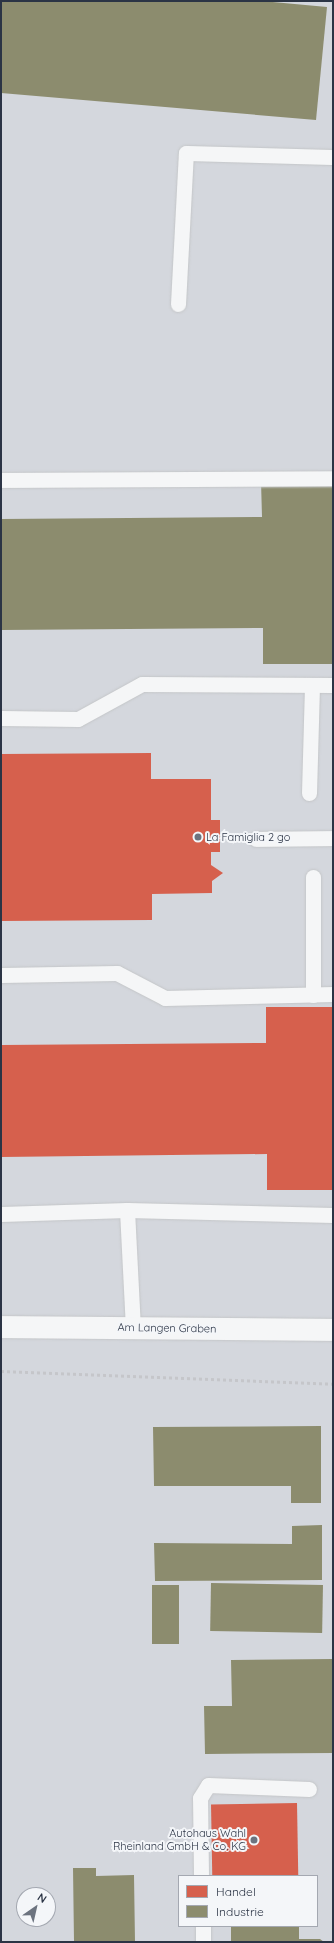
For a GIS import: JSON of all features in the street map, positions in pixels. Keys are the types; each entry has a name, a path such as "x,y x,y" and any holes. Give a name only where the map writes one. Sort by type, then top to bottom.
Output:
{"street":[{"name":"Am Langen Graben","path":"1,1327 333,1330"}],"lane":[{"path":"178,304 186,153 333,157"},
{"path":"1,480 333,478"},
{"path":"1,718 78,720 142,684 333,685"},
{"path":"309,792 312,685"},
{"path":"256,839 333,838"},
{"path":"313,877 314,995"},
{"path":"1,975 118,974 165,998 333,994"},
{"path":"1,1214 127,1210 333,1215"},
{"path":"127,1210 132,1328"},
{"path":"202,1875 200,1798 208,1785 308,1789"},
{"path":"203,1927 203,1942"}],"path":[{"path":"1,1371 333,1384"}],"shaded area":[{"path":"1,1 333,1 333,1942 1,1942"}],"building: Handel":[{"path":"151,753 151,779 211,779 211,820 220,820 220,852 211,852 211,865 223,873 212,881 212,893 152,894 152,920 1,921 1,754"},
{"path":"266,1007 333,1007 333,1190 267,1190 267,1154 1,1157 1,1045 266,1043"},
{"name":"Autohaus Wahl Rheinland GmbH & Co. KG","path":"297,1803 298,1875 212,1875 211,1805"}],"building: Industrie":[{"path":"1,1 262,1 327,7 316,120 1,93"},
{"path":"333,480 333,664 263,664 263,628 1,630 1,519 262,517 261,481"},
{"path":"321,1426 321,1503 291,1503 291,1486 154,1486 153,1427"},
{"path":"322,1525 322,1580 155,1581 154,1543 292,1544 292,1526"},
{"path":"211,1583 323,1585 322,1633 210,1631"},
{"path":"152,1585 179,1585 179,1644 152,1644"},
{"path":"333,1659 333,1753 205,1754 204,1706 232,1706 231,1660"},
{"path":"73,1868 96,1868 96,1876 134,1875 135,1942 74,1942"},
{"path":"231,1927 299,1927 299,1939 320,1939 324,1942 231,1942"}],"place":[{"name":"La Famiglia 2 go","path":"198,837"},
{"name":"Autohaus Wahl Rheinland GmbH & Co. KG","path":"254,1840"}]}
